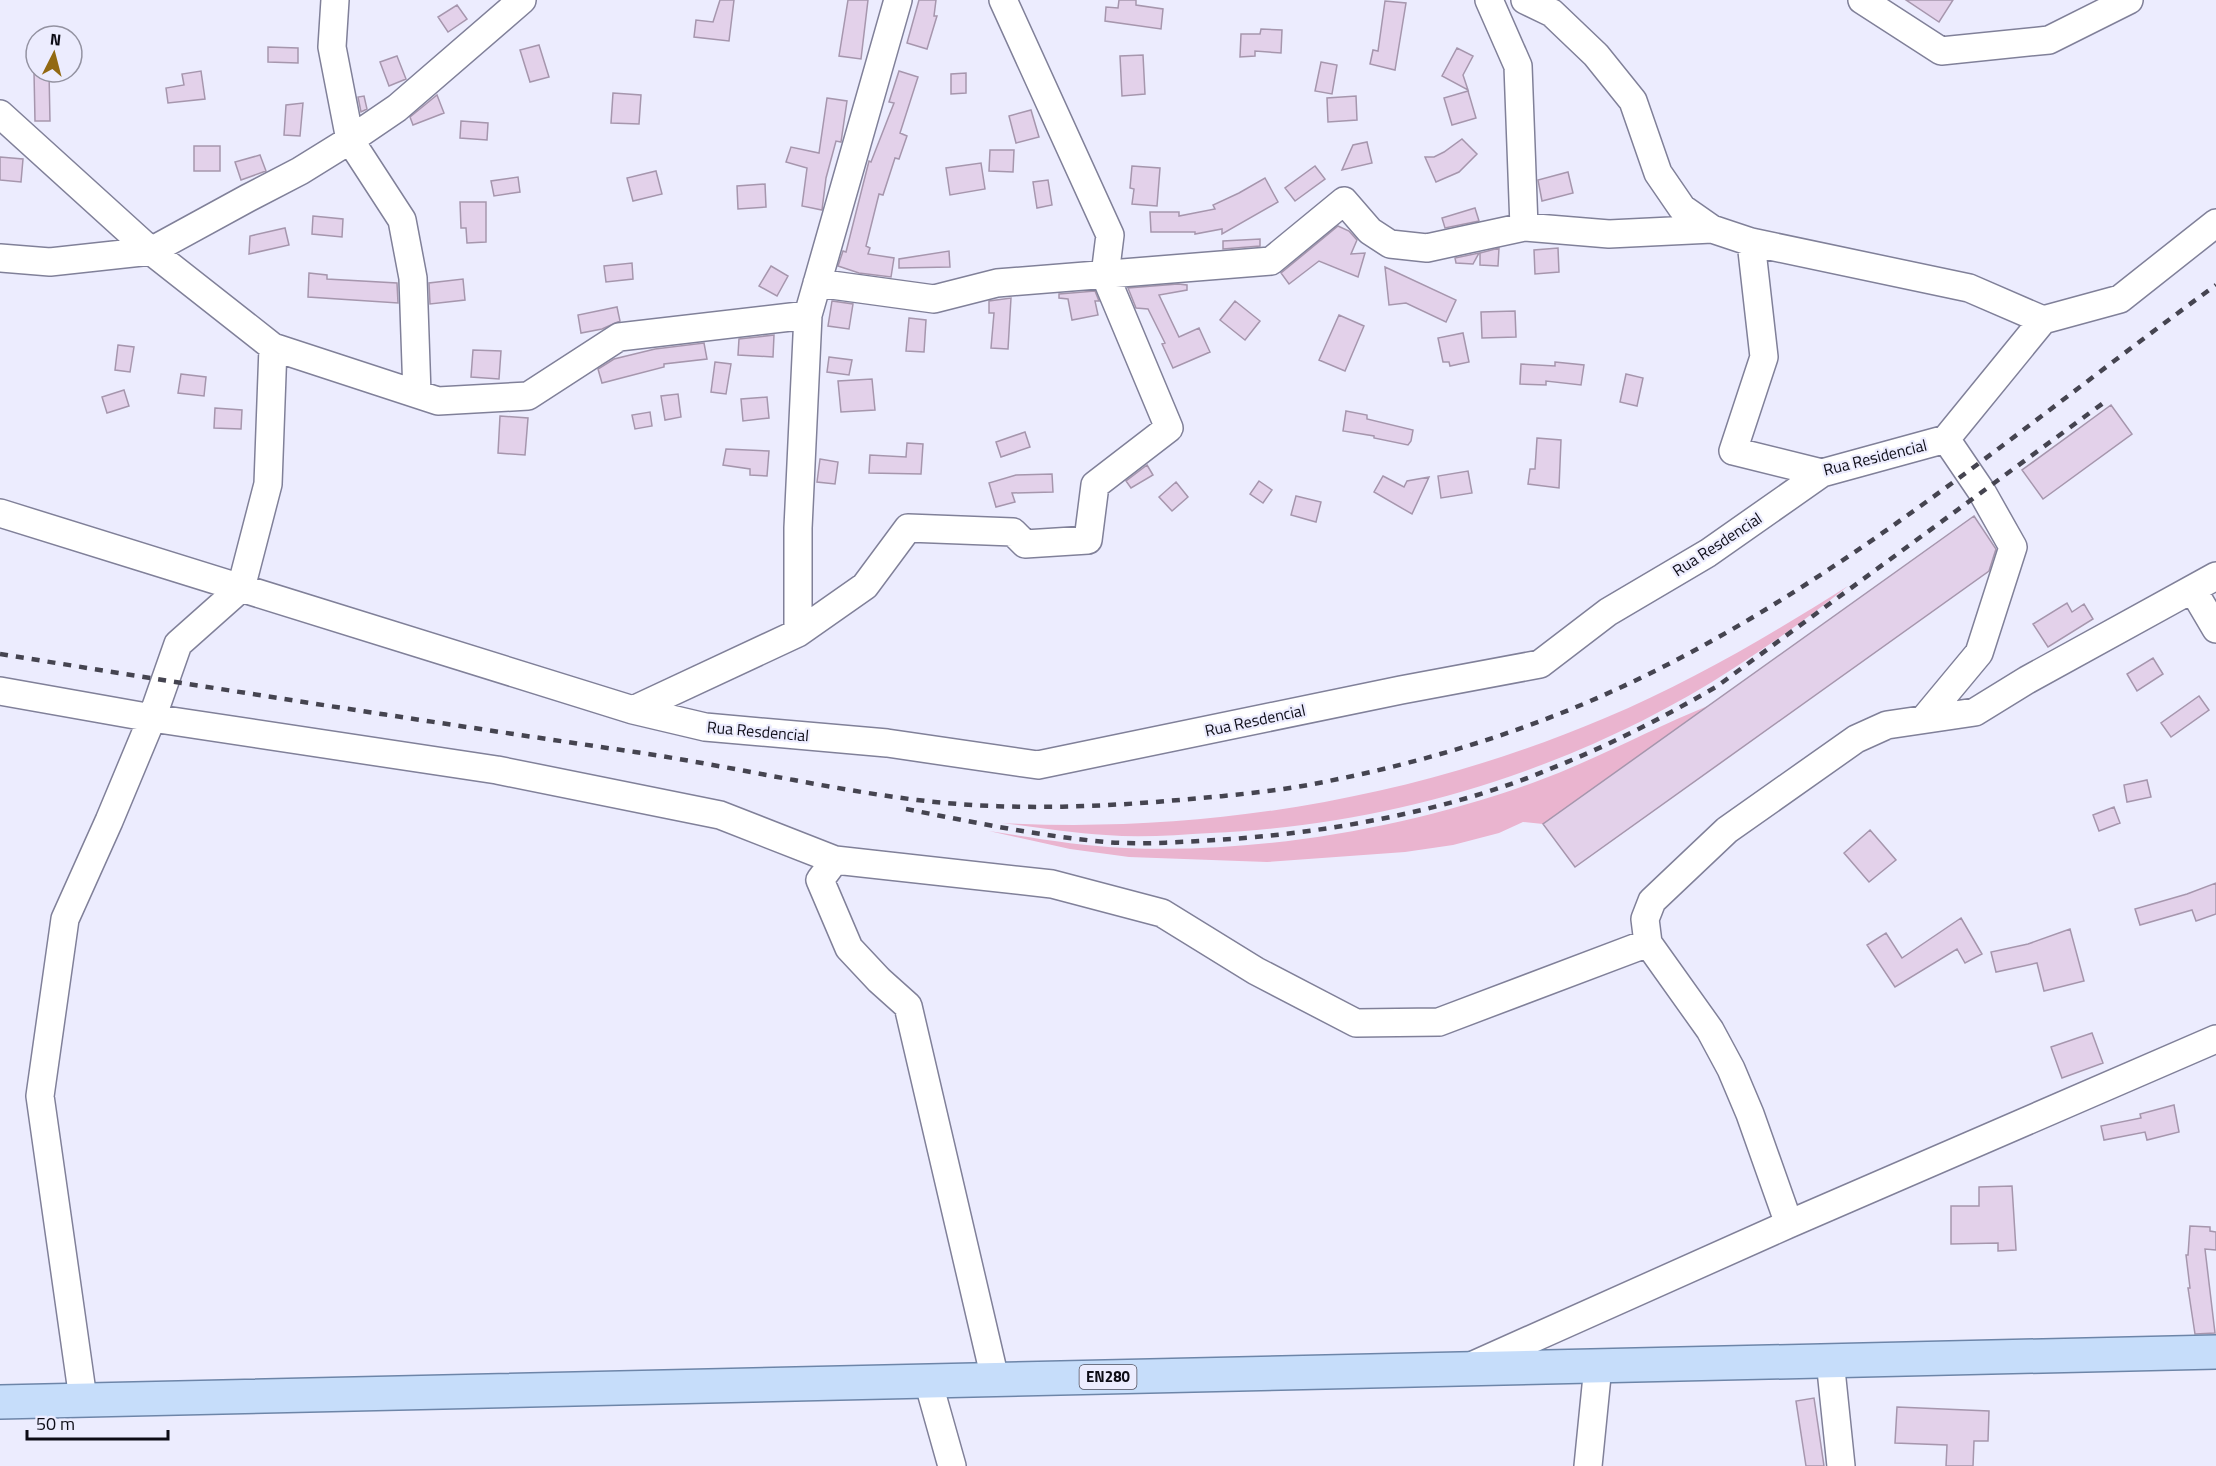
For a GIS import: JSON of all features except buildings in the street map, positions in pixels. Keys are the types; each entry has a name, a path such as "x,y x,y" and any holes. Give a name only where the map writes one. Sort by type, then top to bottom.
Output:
{"main road":[{"name":"EN280","path":"0,1402 2216,1352"}],"street":[{"path":"335,0 332,47 350,140 402,220 413,278 417,394"},
{"path":"0,258 50,262 151,251 300,171 350,140 397,108 522,0"},
{"path":"798,633 798,528 808,315 898,0"},
{"path":"633,710 798,633 864,586 908,528 1013,532 1025,544 1088,540 1095,485 1169,428 1105,275 1110,235 1003,0"},
{"path":"1489,0 1518,66 1524,227"},
{"path":"1525,0 1552,13 1596,55 1633,101 1658,173 1682,208 1712,229 1751,242 1969,288 2043,320 2120,299 2216,223"},
{"path":"1862,0 1941,51 2049,40 2129,0"},
{"path":"0,114 151,251 273,346 438,401 528,396 620,337 808,315"},
{"path":"817,283 934,298 997,283 1271,261 1344,201 1370,231 1390,244 1427,248 1524,227 1609,234 1712,229"},
{"name":"Rua Residencial","path":"1751,242 1764,357 1733,451 1822,473 1946,439 2043,320"},
{"path":"83,1400 40,1096 65,918 152,718 178,644 241,588 268,484 273,346"},
{"name":"Rua Residencial","path":"1925,718 1979,653 2013,547 1982,492 1946,439"},
{"name":"Rua Resdencial","path":"0,513 633,710 705,727 886,743 1038,765 1378,694 1540,664 1608,612 1707,552 1822,473"},
{"path":"1789,1224 1750,1114 1731,1070 1710,1030 1648,943 1646,919 1652,901 1727,830 1856,739 1887,726 1975,711 2027,680 2205,583 2216,629"},
{"path":"0,691 152,718 497,770 720,815 835,860 1052,884 1162,913 1256,971 1356,1023 1439,1022 1648,943"},
{"path":"835,860 820,879 849,948 908,1006 995,1379"},
{"path":"1465,1369 1789,1224 2216,1039"},
{"path":"1830,1360 1841,1466"},
{"path":"1588,1466 1598,1366"},
{"path":"928,1381 952,1466"}],"shaded area":[{"path":"1848,586 1734,668 1675,703 1613,735 1549,762 1483,785 1416,804 1348,818 1280,828 1185,835 1119,836 1002,823 1079,825 1233,816 1310,805 1460,770 1533,746 1637,704 1730,657"},
{"path":"1710,705 1543,824 1523,822 1499,833 1453,845 1405,852 1267,862 1129,857 1070,849 989,831 1091,845 1176,849 1280,842 1385,825 1437,813 1535,782"}],"railway":[{"path":"0,654 670,758 917,800 1011,807 1105,805 1220,796 1308,785 1425,758 1541,721 1615,690 1696,650 1774,604 1925,503 2216,285"},
{"path":"906,809 1056,836 1106,842 1160,843 1256,837 1342,826 1429,808 1511,784 1614,741 1716,687 2106,401"}]}
